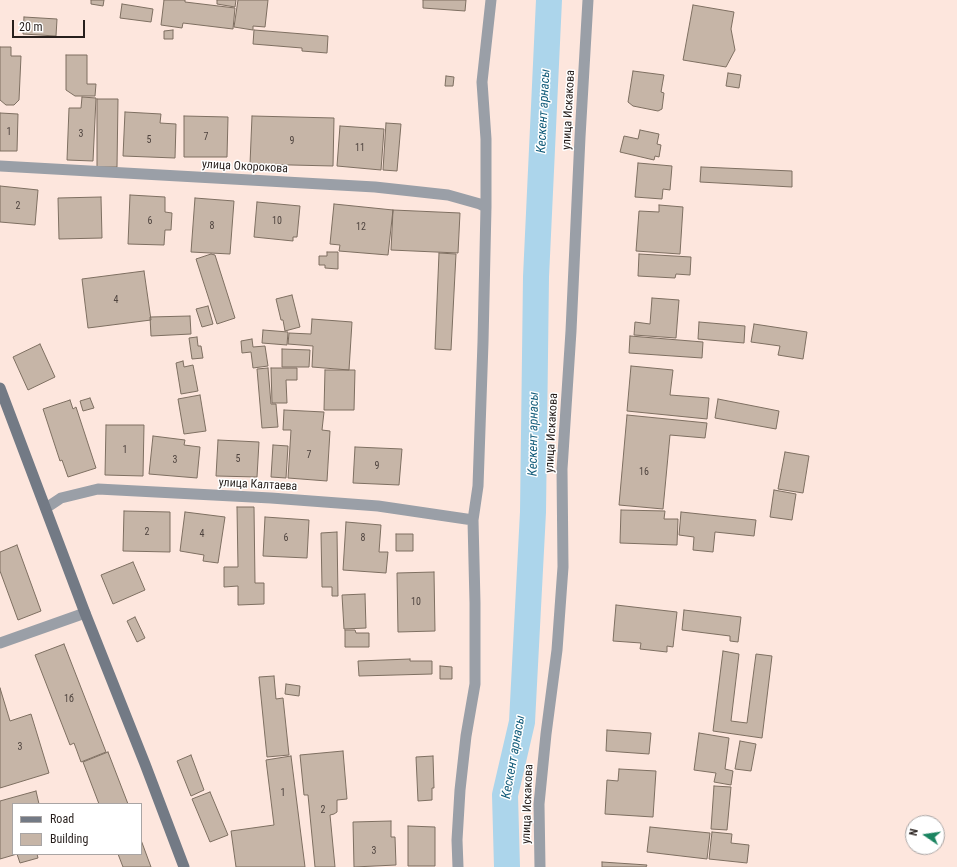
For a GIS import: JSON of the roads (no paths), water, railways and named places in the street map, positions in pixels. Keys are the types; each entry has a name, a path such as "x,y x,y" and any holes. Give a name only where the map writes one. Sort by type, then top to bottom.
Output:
{"main road":[{"path":"0,388 85,613 184,867"}],"street":[{"path":"458,867 457,840 460,790 466,736 475,684 473,520 478,486 486,207 486,139 482,82 491,0"},
{"name":"улица Искакова","path":"540,867 539,804 557,650 563,567 562,469 571,331 588,0"},
{"name":"улица Окорокова","path":"0,166 376,187 448,195 486,207"},
{"name":"улица Калтаева","path":"46,508 61,498 98,489 378,506 473,520"},
{"path":"0,642 85,613"}],"waterway":[{"name":"Кескент арнасы","path":"507,867 505,795 522,722 533,512 536,277 549,0"}]}
